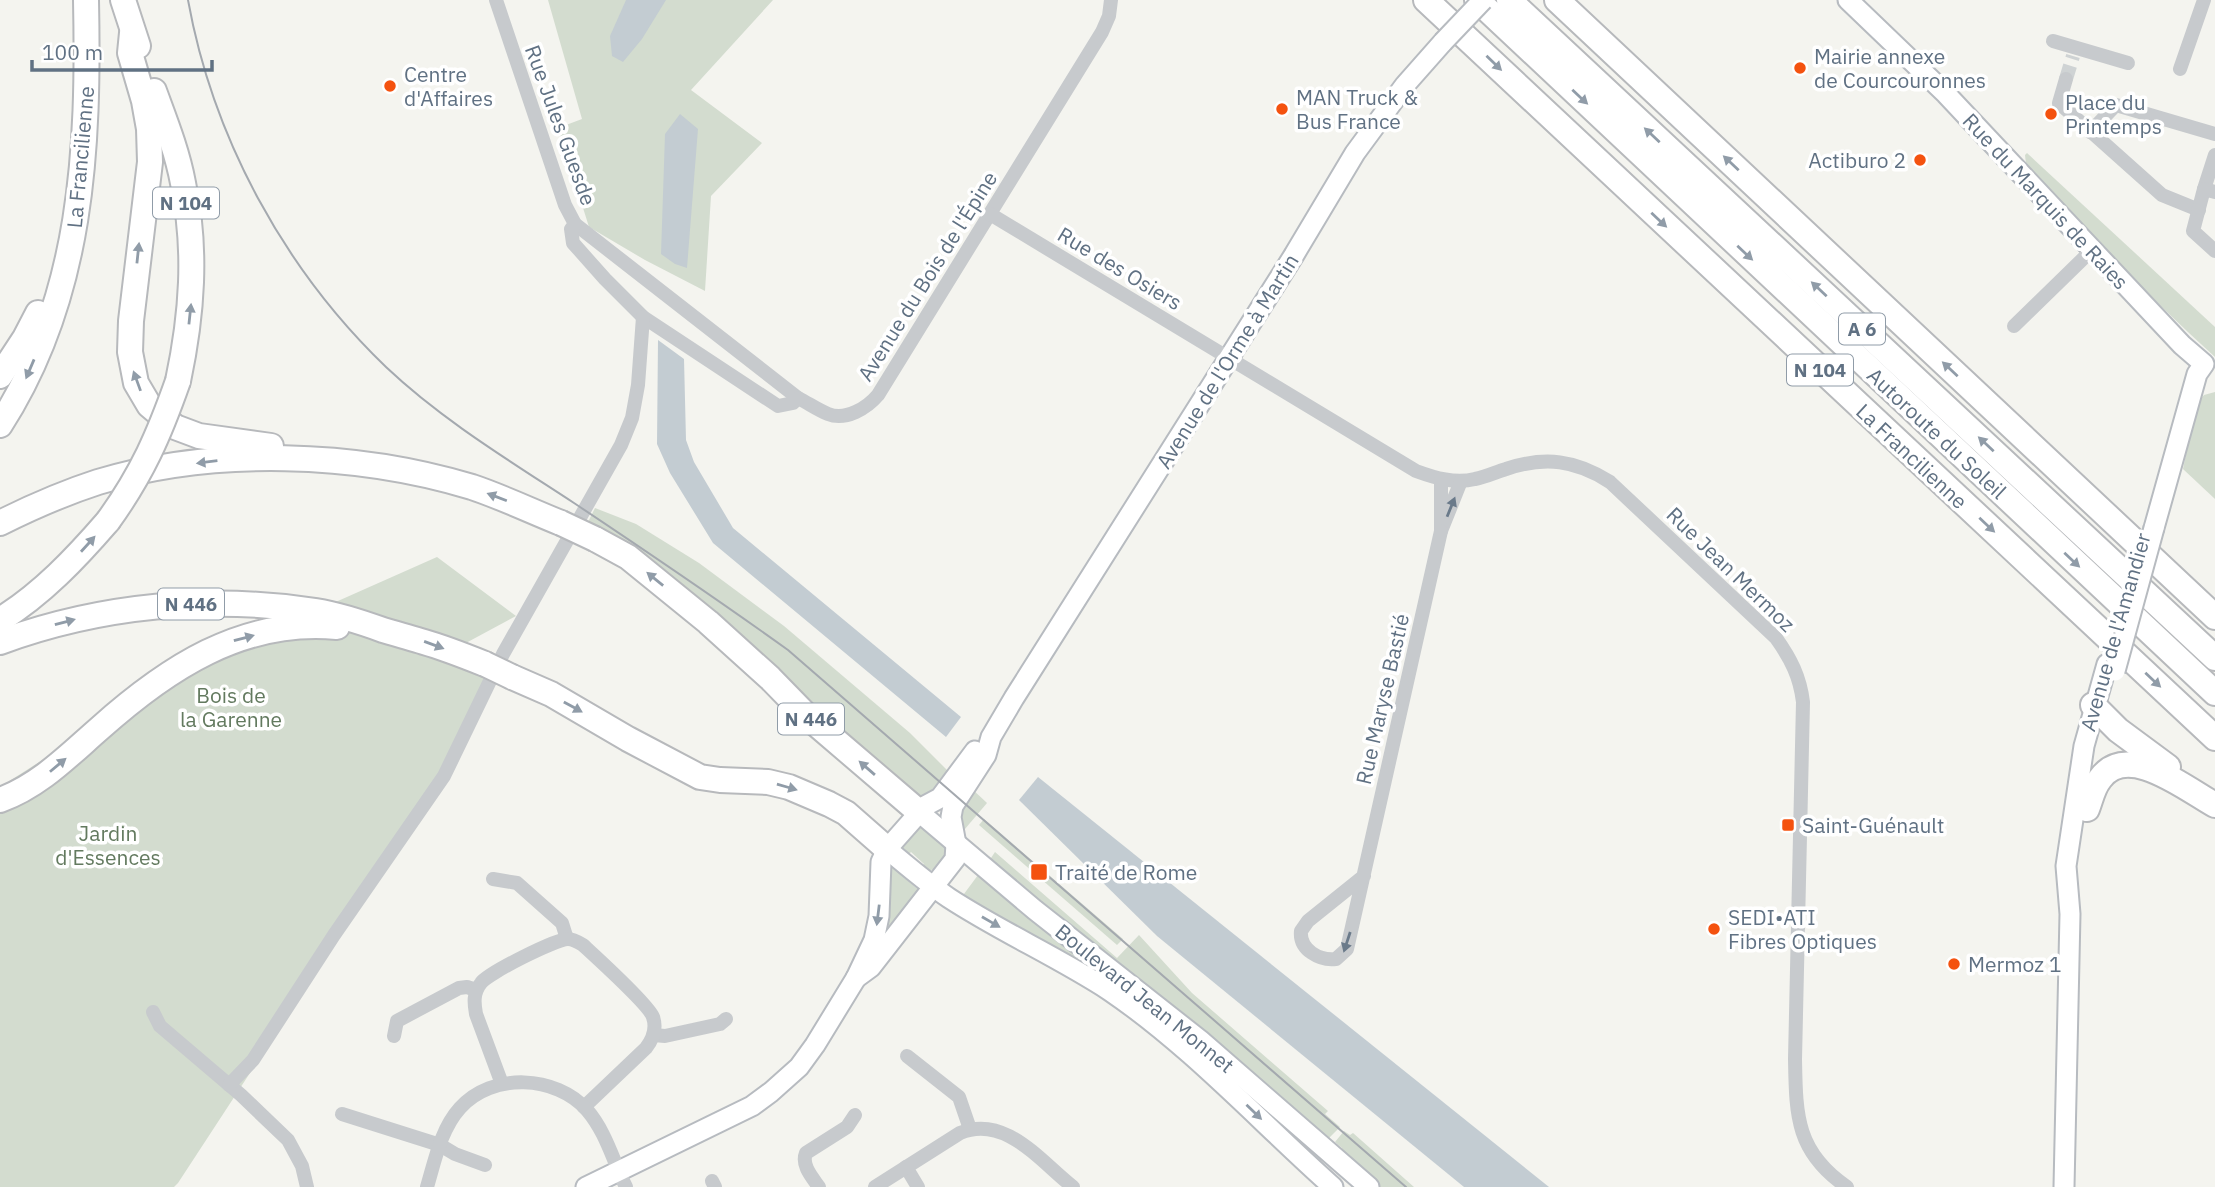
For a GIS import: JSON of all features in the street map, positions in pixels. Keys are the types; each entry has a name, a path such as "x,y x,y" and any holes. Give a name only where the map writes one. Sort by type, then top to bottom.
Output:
{"highway":[{"name":"La Francilienne","path":"0,425 24,382 53,315 74,234 85,132 86,0"},
{"name":"N 104","path":"0,620 37,594 60,573 108,521 140,474 162,428 178,381 190,311 192,279 188,215 174,147 132,33 123,0"},
{"name":"La Francilienne","path":"1426,0 2215,738"},
{"name":"Autoroute du Soleil","path":"1476,0 2215,693"},
{"name":"Autoroute du Soleil","path":"1508,0 2215,657"},
{"path":"1557,0 2215,617"},
{"path":"132,33 130,53 144,101 149,129 150,162 131,321 130,352 136,383 149,405 175,427 199,436 306,450 324,461"},
{"path":"0,376 40,310 53,279 60,251 74,234"},
{"name":"N 446","path":"0,523 48,500 100,482 168,466 242,459 324,461 417,474 472,488 561,523 628,558 708,622 770,678 808,717 919,812"},
{"name":"N 446","path":"0,642 89,616 133,608 183,604 229,604 317,611 362,621 485,664 551,694 628,740 700,777 768,782 819,799 846,813 887,849"},
{"path":"0,800 36,782 127,704 181,664 207,651 234,641 297,627 383,630"},
{"path":"2098,710 2118,730 2215,804"},
{"path":"2087,809 2100,779 2114,768 2126,764 2140,765 2154,771 2215,804"}],"main road":[{"name":"Avenue de l'Orme à Martin","path":"956,844 951,817 953,806 986,755 991,737 1294,256 1355,153 1405,85 1483,0"},
{"name":"Rue du Marquis de Raies","path":"1848,0 1946,94 2092,250 2204,364"},
{"name":"Avenue de l'Amandier","path":"2064,1187 2070,914 2066,866 2084,746 2098,710 2150,524 2197,374 2204,364"},
{"name":"Avenue de l'Amandier","path":"2070,914 2087,809 2098,710"},
{"name":"Avenue de l'Orme à Martin","path":"887,849 925,806 940,798 976,748 991,737"},
{"name":"Boulevard Jean Monnet","path":"919,812 1035,911 1192,1033 1369,1187"},
{"path":"856,978 871,967 955,859 956,844"},
{"path":"586,1187 622,1179 752,1106 793,1073 807,1056 856,978 874,940 879,916 881,862 887,849 932,887 1112,993 1232,1091 1334,1187"}],"street":[{"name":"Rue Jules Guesde","path":"496,0 565,205 575,224 641,275"},
{"name":"Avenue du Bois de l'Épine","path":"641,275 798,398 831,416 858,412 878,395 937,302 1102,32 1110,16 1111,0"},
{"path":"2180,69 2204,0"},
{"path":"2053,41 2128,63"},
{"path":"2066,79 2059,103 2162,195 2199,210"},
{"path":"2090,132 2116,104 2215,134"},
{"path":"2215,155 2210,190 2199,210 2193,231 2215,251"},
{"name":"Rue des Osiers","path":"990,214 1227,359"},
{"path":"575,224 571,229 573,243 643,317 778,406 793,403 798,398"},
{"path":"2014,326 2092,250"},
{"path":"229,1085 253,1060 334,935 444,776 503,654 621,445 632,418 638,385 643,317"},
{"name":"Rue Jean Mermoz","path":"1227,359 1397,461 1441,480 1474,480 1510,467 1545,460 1562,461 1595,472 1610,482 1776,638 1789,656 1801,688 1803,718 1795,1059 1798,1118 1813,1157 1832,1177 1847,1187"},
{"name":"Rue Maryse Bastié","path":"1441,480 1441,531"},
{"name":"Rue Maryse Bastié","path":"1364,876 1308,921 1301,931 1303,944 1319,958 1336,959 1347,949 1364,876 1441,531 1461,481"},
{"path":"493,879 517,883 562,923 567,939"},
{"path":"502,1084 476,1014 476,990 485,977 567,939 583,945 651,1012 654,1020 654,1035 646,1048 584,1107"},
{"path":"394,1036 397,1021 460,988 476,990"},
{"path":"153,1013 160,1026 241,1095 288,1140 302,1166 307,1187"},
{"path":"654,1035 665,1036 720,1024 726,1018"},
{"path":"907,1056 959,1097 970,1129"},
{"path":"427,1187 440,1144 461,1107 483,1091 502,1084 530,1082 559,1090 584,1107 602,1132 622,1179"},
{"path":"342,1114 440,1144 455,1154 485,1166"},
{"path":"819,1187 804,1164 806,1153 847,1127 855,1115"},
{"path":"875,1187 960,1133 970,1129 993,1128 1004,1132 1066,1185"},
{"path":"906,1167 918,1187"}],"green space":[{"path":"548,0 773,0 691,90 762,143 711,196 705,291 589,227 558,128 582,119"},
{"path":"2027,153 2215,327 2215,357 2071,214 2026,164"},
{"path":"2215,392 2215,499 2183,469 2196,404 2204,395"},
{"path":"595,508 636,524 699,563 784,626 910,733 950,773 933,795 922,799 586,526"},
{"path":"437,557 516,616 438,658 491,679 444,776 178,1183 174,1187 0,1187 0,787 212,652 241,644"},
{"path":"971,788 987,803 959,836 961,803"},
{"path":"984,819 1123,939 1117,945 979,825"},
{"path":"919,827 947,849 942,863 935,869 922,867 924,864 911,852 908,855 902,847"},
{"path":"995,852 1117,958 1139,935 1192,993 1328,1111 1325,1114 1340,1127 1329,1138 1296,1109 1292,1112 989,861"},
{"path":"888,864 920,891 886,937"},
{"path":"978,875 1023,913 1157,1012 1325,1156 1318,1165 1235,1086 961,898"},
{"path":"1344,1131 1350,1135 1353,1133 1414,1187 1377,1187 1338,1152 1342,1148 1335,1142"}],"shaded area":[{"path":"626,0 666,0 642,39 623,62 612,56 610,36"},
{"path":"680,114 698,129 687,268 675,264 661,254 665,134"},
{"path":"658,340 684,359 686,440 694,462 733,528 961,717 946,737 713,543 670,473 657,444"},
{"path":"1038,777 1549,1187 1464,1187 1157,936 1019,800"}],"tunnel":[{"path":"2066,79 2073,56"}],"tram line":[{"path":"188,0 215,102 258,199 316,288 349,329 386,367 430,405 477,439 655,557 788,650 1406,1187"}],"place":[{"name":"Mairie annexe de Courcouronnes","path":"1800,68"},
{"name":"Centre d'Affaires","path":"390,86"},
{"name":"MAN Truck & Bus France","path":"1282,109"},
{"name":"Place du Printemps","path":"2051,114"},
{"name":"Actiburo 2","path":"1920,160"},
{"name":"Saint-Guénault","path":"1788,825"},
{"name":"Traité de Rome","path":"1039,872"},
{"name":"SEDI•ATI Fibres Optiques","path":"1714,929"},
{"name":"Mermoz 1","path":"1954,964"}],"park label":[{"name":"Bois de la Garenne","path":"231,707"},
{"name":"Jardin d'Essences","path":"108,845"}]}
